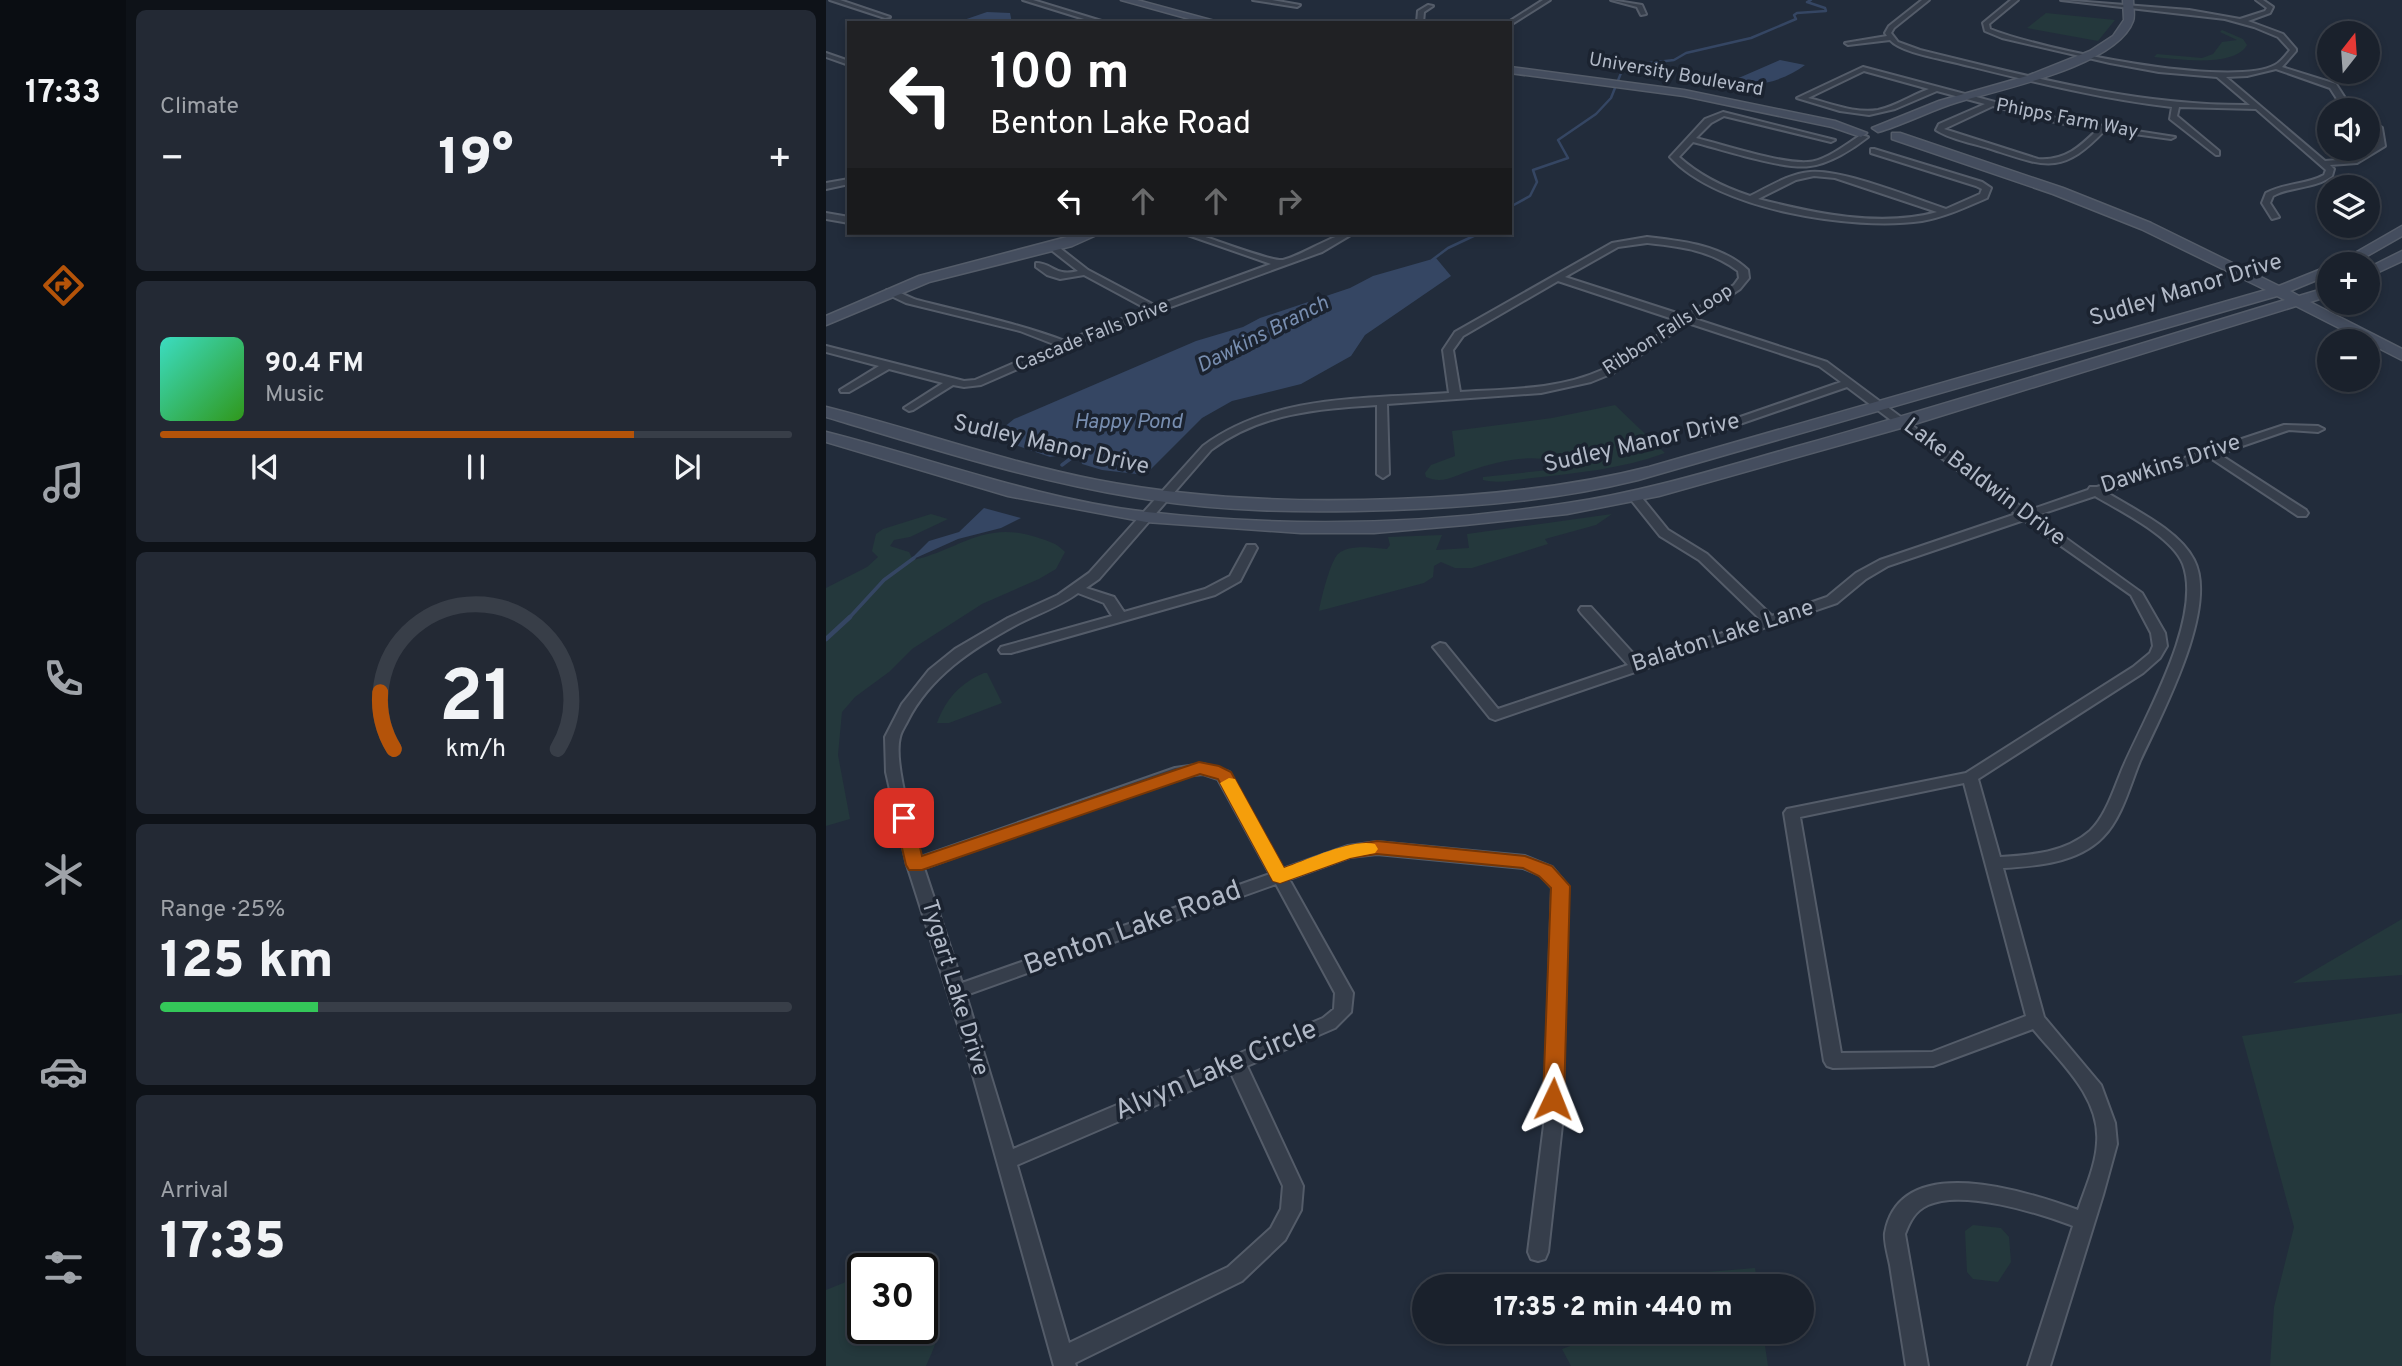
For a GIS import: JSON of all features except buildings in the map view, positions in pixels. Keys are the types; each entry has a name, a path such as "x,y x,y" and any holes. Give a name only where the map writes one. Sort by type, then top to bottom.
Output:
{"main road":[{"path":"1127,0 1209,21"},
{"path":"1880,135 1963,97 2089,56 2108,46 2123,33 2131,20 2130,4"},
{"name":"University Boulevard","path":"1512,70 1646,87 1835,124 1933,150 2129,215 2216,248 2402,355"},
{"name":"University Boulevard","path":"2098,206 2187,244 2278,291"},
{"path":"2364,252 2402,230"},
{"path":"826,321 890,292 974,265 1053,247 1088,235"},
{"path":"2380,267 2402,255"},
{"name":"Sudley Manor Drive","path":"826,437 1014,492 1146,517 1234,524 1374,527 1553,510 1634,496 1902,422 2296,294 2317,279"},
{"name":"Sudley Manor Drive","path":"826,412 1061,478 1164,496 1244,503 1342,506 1460,502 1524,496 1637,475 2278,291 2317,294"},
{"path":"2358,315 2402,341"}],"street":[{"path":"833,0 887,17"},
{"path":"1026,0 1099,21"},
{"path":"1256,0 1297,5"},
{"path":"1512,22 1547,0"},
{"path":"1614,0 1640,6 1643,14"},
{"path":"1890,38 1888,33 1891,27 1926,0"},
{"path":"2015,0 1986,23 1987,30 2004,37 2161,71 2220,75 2276,67 2333,86 2341,98"},
{"path":"2064,0 2130,4 2242,21 2274,32 2290,43 2294,50 2293,55 2276,67"},
{"path":"2242,21 2269,12 2270,7 2259,0"},
{"path":"1420,21 1421,11 1430,6"},
{"path":"1848,43 1890,38 1918,51 2099,95 2176,105 2256,107"},
{"path":"826,55 847,63"},
{"name":"Phipps Farm Way","path":"1935,89 1913,96 1883,111 1868,113 1801,98 1863,69 2059,121 2171,137"},
{"path":"2220,75 2325,163 2330,173 2312,184 2286,188 2269,195 2266,203 2275,217"},
{"path":"1990,104 1942,126 1940,130 2051,163 2066,160 2082,150 2103,128"},
{"path":"2176,105 2173,117 2216,153"},
{"path":"1831,140 1723,114 1708,121 1674,157 1682,169 1713,186 1809,214 1859,221 1923,218 1947,212 1984,196 1987,188 1880,135"},
{"path":"1796,173 1799,166 1826,159 1880,135"},
{"path":"1753,198 1796,173 1820,171 1831,160 1880,135"},
{"path":"1690,138 1783,162 1808,164 1820,171 1947,212"},
{"path":"2325,163 2354,161"},
{"path":"1783,162 1796,173"},
{"path":"826,186 847,181"},
{"path":"826,216 847,220"},
{"path":"1192,235 1280,264"},
{"name":"Cascade Falls Drive","path":"826,349 951,382 976,383 1064,344 1319,250 1346,235"},
{"name":"Ribbon Falls Loop","path":"1146,517 1207,448 1227,433 1249,423 1278,413 1324,405 1541,390 1587,380 1609,371 1737,287 1744,278 1743,270 1724,256 1682,244 1647,240 1615,245 1459,334 1448,350 1455,395"},
{"path":"1053,247 1084,272 1155,309"},
{"path":"1039,265 1056,277 1065,278 1084,272"},
{"name":"Lake Baldwin Drive","path":"1558,278 1809,357 1823,364 2025,515 2136,593 2158,633 2160,646 2155,655 2138,670 1970,777 1792,813 1833,1062 1933,1059 2036,1020"},
{"path":"890,292 909,301 1023,329 1064,344"},
{"path":"845,390 888,365"},
{"path":"909,408 951,382"},
{"path":"1701,434 1849,383"},
{"path":"1382,402 1383,474"},
{"name":"Dawkins Drive","path":"2025,515 2288,427 2318,429"},
{"path":"2210,453 2302,513"},
{"path":"1993,863 2049,859 2078,848 2098,833 2176,666 2194,594 2192,569 2188,559 2166,538 2094,490"},
{"path":"1634,496 1664,533 1703,557 1770,621"},
{"name":"Balaton Lake Lane","path":"1440,647 1495,715 1832,600 1861,576 1884,563 2025,515"},
{"name":"Tygart Lake Drive","path":"1063,1362 956,992 915,865 891,757 892,737 907,706 934,673 991,632 1078,589 1110,559 1146,517"},
{"path":"1006,650 1224,585 1242,569 1251,548"},
{"path":"1078,589 1109,600 1120,617"},
{"path":"1586,610 1636,665"},
{"name":"Alvyn Lake Circle","path":"915,865 1199,768 1213,770 1224,776 1344,993 1342,1012 1329,1023 1005,1161"},
{"path":"1970,777 2036,1020 2088,1081 2104,1115 2107,1144 2039,1366"},
{"name":"Benton Lake Road","path":"956,992 1348,852 1377,848 1525,862 1546,871 1560,886 1553,1125 1538,1252"},
{"path":"1063,1362 1235,1275 1279,1234 1291,1210 1293,1186 1236,1063"},
{"path":"1917,1366 1895,1234 1899,1218 1906,1209 1925,1198 1944,1194 1987,1192 2037,1203 2085,1222"}],"green space":[{"path":"2046,13 2115,20 2098,41 2027,28"},
{"path":"2222,30 2243,39 2247,45 2230,57 2218,59 2154,57 2157,54 2202,58 2213,54 2222,42 2237,40 2220,32"},
{"path":"1615,405 1665,453 1599,470 1507,481 1483,480 1483,477 1567,468 1546,459 1533,458 1494,463 1444,480 1426,477 1425,473 1431,465 1455,456 1452,431 1552,418"},
{"path":"931,514 948,519 910,537 894,540 890,546 909,552 913,560 972,538 1001,532 1036,537 1055,544 1065,552 1056,569 982,604 912,649 889,672 855,697 842,712 838,755 850,819 826,826 826,588 867,567 878,557 872,551 876,534 883,529"},
{"path":"1612,514 1596,525 1545,539 1548,544 1472,568 1455,568 1441,562 1434,566 1433,577 1424,583 1319,611 1332,565 1338,554 1348,549 1387,549 1390,545 1388,537 1442,535 1436,550 1469,548 1467,534"},
{"path":"987,673 1002,703 949,723 937,723 955,693"},
{"path":"2402,919 2402,975 2293,983"},
{"path":"2402,1013 2402,1366 2270,1366 2274,1307 2294,1227 2242,1036"},
{"path":"1973,1225 2001,1228 2009,1237 2011,1262 1998,1282 1973,1279 1967,1272 1965,1231"},
{"path":"1755,1268 1756,1274 1704,1274"},
{"path":"847,1281 847,1344 935,1344 926,1366 826,1366 826,1290"},
{"path":"1576,1344 1765,1344 1768,1366 1571,1366 1562,1349"}],"water":[{"path":"987,12 1010,13 1012,21 961,21"},
{"path":"1780,60 1805,65 1771,82 1752,84 1734,80"},
{"name":"Happy Pond","path":"1436,258 1451,276 1365,335 1351,356 1301,384 1232,401 1202,418 1145,475 1102,470 1082,464 1081,460 1063,455 1050,457 1001,440 998,432 1014,419 1196,341 1350,288 1373,276"},
{"path":"984,508 1021,518 1001,528 958,539 909,561 929,541 959,532"}],"waterway":[{"name":"Dawkins Branch","path":"1512,206 1530,196 1537,182 1533,170 1568,158 1558,140 1596,114 1611,98 1621,73 1632,65 1674,60 1686,53 1751,38 1796,19 1794,15 1797,13 1826,11 1825,8 1807,2 1811,0"},
{"name":"Dawkins Branch","path":"1432,260 1448,248 1476,235"},
{"name":"Dawkins Branch","path":"1062,465 1078,453"},
{"name":"Dawkins Branch","path":"849,617 884,580 914,558"},
{"name":"Dawkins Branch","path":"826,639 849,617"}],"slow traffic":[{"path":"1229,783 1280,876 1348,852 1369,849"}],"route":[{"path":"904,818 915,865 1180,772 1199,768 1213,770 1224,776 1280,876 1348,852 1377,848 1525,862 1546,871 1560,886 1553,1099"}]}
